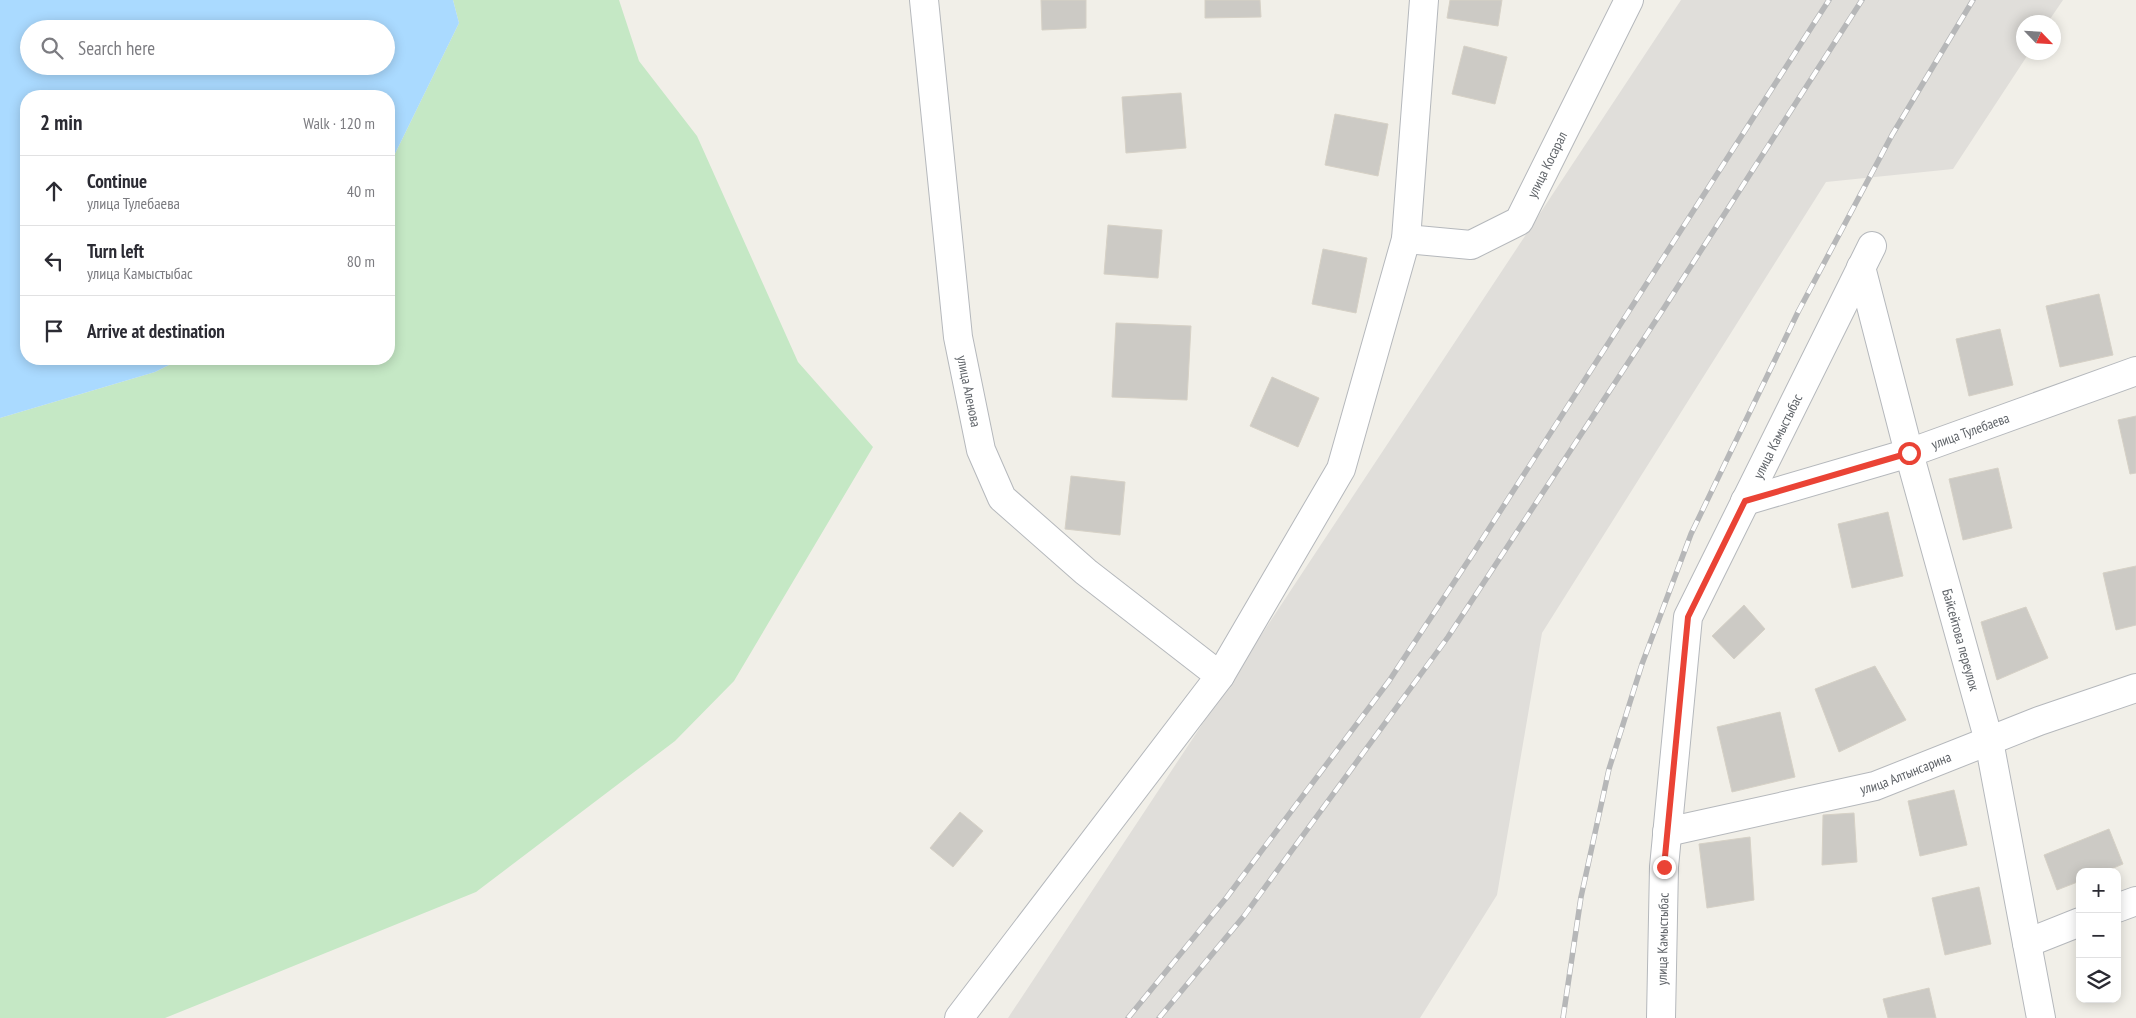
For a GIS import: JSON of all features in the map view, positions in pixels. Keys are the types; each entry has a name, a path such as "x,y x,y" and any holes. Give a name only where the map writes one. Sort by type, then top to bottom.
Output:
{"street":[{"name":"улица Аленова","path":"924,0 958,337 980,450 1002,498 1086,572 1220,676"},
{"path":"959,1018 1220,676 1342,470 1406,239 1424,0"},
{"name":"улица Косарал","path":"1406,239 1471,245 1518,220 1629,0"},
{"name":"Байсейтова переулок","path":"1866,256 1909,453 1989,741 2041,1018"},
{"name":"улица Камыстыбас","path":"1661,1018 1664,867 1688,617 1866,256"},
{"name":"улица Тулебаева","path":"1745,501 1909,453 2136,371"},
{"name":"улица Алтынсарина","path":"1667,832 1875,786 2039,721 2136,688"},
{"path":"2121,907 2136,901"},
{"path":"2027,942 2076,924"}],"shaded area":[{"path":"1681,0 2063,0 2053,15 2016,15 2016,60 2024,60 1953,169 1826,182 1542,633 1497,895 1420,1018 1008,1018"}],"green space":[{"path":"453,0 619,0 639,61 697,136 798,362 873,447 734,681 675,741 476,892 165,1018 0,1018 0,418 155,372 169,365 395,365 395,154 459,23"}],"water":[{"path":"0,0 453,0 459,23 395,154 395,90 20,90 20,365 169,365 155,372 0,418"}],"building":[{"path":"1041,0 1086,0 1086,28 1042,30"},
{"path":"1205,0 1260,0 1261,17 1205,18"},
{"path":"1450,0 1502,0 1498,26 1447,18"},
{"path":"1464,46 1507,57 1495,104 1452,94"},
{"path":"1181,93 1186,148 1126,153 1122,97"},
{"path":"1335,114 1388,124 1378,176 1325,165"},
{"path":"1108,225 1162,230 1158,278 1104,274"},
{"path":"1323,249 1367,258 1356,313 1312,304"},
{"path":"2099,294 2113,355 2060,367 2046,306"},
{"path":"1116,323 1191,326 1187,400 1112,397"},
{"path":"2000,329 2013,385 1969,396 1956,339"},
{"path":"1272,377 1319,398 1298,447 1250,426"},
{"path":"2136,416 2136,473 2130,474 2118,420"},
{"path":"1998,468 2012,528 1963,540 1949,479"},
{"path":"1071,476 1125,482 1120,535 1065,529"},
{"path":"1888,512 1903,576 1852,588 1838,524"},
{"path":"2136,566 2136,625 2116,630 2103,573"},
{"path":"1744,605 1765,629 1734,659 1712,636"},
{"path":"2026,607 2048,658 1997,680 1981,622"},
{"path":"1875,666 1906,720 1839,752 1815,689"},
{"path":"1780,712 1795,777 1732,792 1717,727"},
{"path":"1954,790 1967,845 1920,856 1908,801"},
{"path":"960,812 983,831 953,867 930,848"},
{"path":"1854,813 1857,862 1822,865 1823,815"},
{"path":"2109,829 2123,864 2114,868 2076,868 2076,883 2057,890 2044,855"},
{"path":"1750,837 1754,900 1707,908 1699,844"},
{"path":"1979,887 1991,944 1945,955 1932,898"},
{"path":"1929,988 1936,1018 1888,1018 1883,999"}],"railway":[{"path":"1128,1018 1227,897 1389,681 1829,0"},
{"path":"1159,1018 1244,916 1448,637 1664,308 1862,0"},
{"path":"1563,1018 1581,897 1609,769 1642,664 1691,534 1798,312 1892,135 1973,0"}],"route":[{"path":"1664,867 1688,617 1745,501 1909,453"}]}
